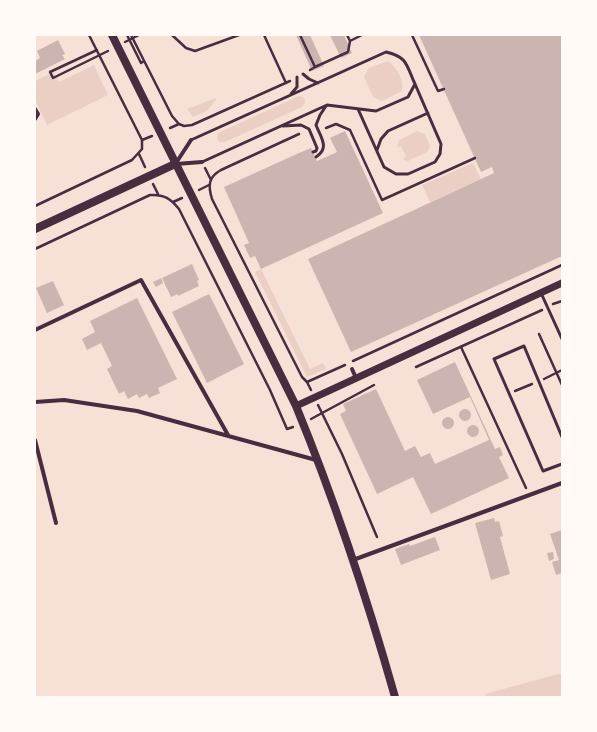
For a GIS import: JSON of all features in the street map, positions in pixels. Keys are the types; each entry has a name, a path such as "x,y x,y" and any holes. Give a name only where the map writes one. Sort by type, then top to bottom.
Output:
{"main road":[{"path":"112,35 296,406 319,461 353,560 395,697"},
{"path":"35,229 175,164"}],"street":[{"path":"35,108 38,114 35,119"},
{"path":"175,164 191,140"},
{"path":"175,164 202,162"},
{"path":"35,330 141,280 228,435"},
{"path":"296,406 562,284"},
{"path":"352,369 356,378"},
{"path":"35,402 64,400 137,411 319,461"},
{"path":"35,440 56,523"},
{"path":"353,560 562,483"}],"lane":[{"path":"191,140 386,52 398,55 404,59 441,144 440,154 435,162 408,174 396,174 384,167 358,109"},
{"path":"303,74 309,79 318,83"},
{"path":"290,95 297,86 297,77"},
{"path":"202,162 327,105 376,111 408,97 415,84"},
{"path":"316,158 323,152 324,148 316,125 320,115 327,105"},
{"path":"377,150 381,139 388,131 428,113"},
{"path":"280,126 301,125 309,129 317,148 316,151 313,152"},
{"path":"541,293 562,339"},
{"path":"562,437 524,346 494,359 543,471 562,464"}],"path":[{"path":"35,206 132,160 142,149 142,140 89,35"},
{"path":"127,35 141,63 144,61"},
{"path":"132,35 167,107 179,124 184,126 192,125 297,77"},
{"path":"129,39 139,35"},
{"path":"172,35 186,48 195,51 239,35"},
{"path":"264,35 286,83"},
{"path":"300,35 315,67"},
{"path":"303,74 348,52 350,40 347,35"},
{"path":"350,40 362,35"},
{"path":"412,35 438,92 444,89"},
{"path":"97,50 50,72 53,78 107,52"},
{"path":"322,130 336,124 350,130 382,200 475,158"},
{"path":"299,134 215,173 209,185 212,199 302,377 307,382 562,265"},
{"path":"35,249 150,195 158,194 165,196 173,202 179,210 270,390 287,429 294,426"},
{"path":"416,367 562,300"},
{"path":"539,334 562,385"},
{"path":"461,346 529,495"},
{"path":"308,420 374,385"},
{"path":"322,413 377,537"}],"shaded area":[{"path":"388,61 401,78 402,91 382,101 373,97 364,77 369,68"},
{"path":"94,65 108,95 47,125 35,100 35,81 54,72 59,82"},
{"path":"299,96 303,97 305,100 302,107 225,142 220,142 217,139 217,135 220,132"},
{"path":"216,98 207,111 193,117 187,109"},
{"path":"417,131 425,134 430,146 427,152 408,161 402,159 406,157 401,146 397,148 399,140"},
{"path":"473,163 481,179 430,202 422,185"},
{"path":"261,269 310,369 323,363 326,369 307,377 255,272"},
{"path":"562,673 562,697 485,697 485,694"}],"building":[{"path":"296,35 310,35 324,66 312,71"},
{"path":"330,35 344,35 352,53 341,58"},
{"path":"419,35 562,35 562,256 351,352 308,259 494,173 492,167 481,172"},
{"path":"58,40 65,54 62,55 65,59 35,74 35,61 40,58 37,51"},
{"path":"345,131 383,213 261,269 255,256 250,258 244,245 249,243 224,187 311,148 317,161 337,152 330,138"},
{"path":"192,264 199,280 197,281 199,286 178,296 178,294 171,297 162,278"},
{"path":"161,278 163,283 156,287 153,282"},
{"path":"53,281 64,305 47,313 36,288"},
{"path":"209,294 244,364 207,383 172,312"},
{"path":"137,298 177,379 158,388 160,393 149,398 147,394 139,398 137,394 128,399 124,391 119,394 107,369 112,366 101,343 87,350 82,339 95,332 90,321"},
{"path":"455,362 495,449 500,447 503,455 499,457 509,478 431,514 413,477 377,494 340,414 346,411 343,404 376,389 405,451 415,446 421,457 430,453 435,464 489,440 470,397 433,414 417,380"},
{"path":"463,409 467,409 471,415 467,421 463,421 459,417 459,413"},
{"path":"446,417 450,417 454,423 450,429 446,429 442,425 442,421"},
{"path":"471,425 475,425 479,431 475,437 471,437 467,433 467,429"},
{"path":"494,518 495,522 499,521 503,536 500,537 510,574 491,580 475,523"},
{"path":"562,530 562,573 556,575 552,562 559,560 550,534"},
{"path":"435,537 440,550 401,565 395,549 409,544 410,546"},
{"path":"553,552 554,559 549,561 547,553"}]}
